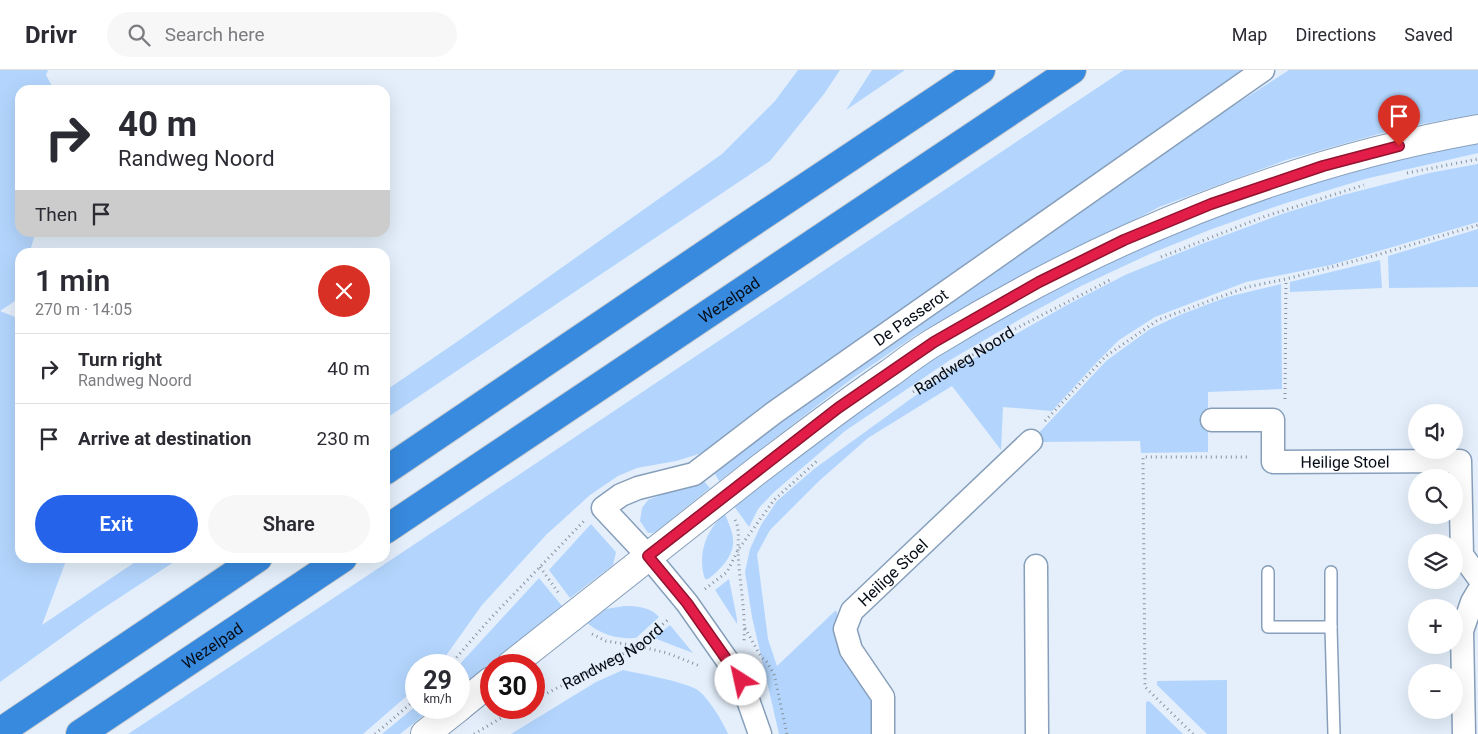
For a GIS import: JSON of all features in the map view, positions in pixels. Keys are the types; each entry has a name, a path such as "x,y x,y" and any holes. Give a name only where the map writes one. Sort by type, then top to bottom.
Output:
{"highway":[{"path":"390,468 981,70"},
{"name":"Wezelpad","path":"390,527 1072,70"},
{"path":"0,732 251,563"},
{"name":"Wezelpad","path":"80,734 336,563"}],"main road":[{"name":"Randweg Noord","path":"525,654 838,408 934,342 1039,282 1124,240 1211,204 1323,166 1437,137 1478,129"},
{"path":"470,698 480,690"},
{"path":"425,734 443,719"}],"street":[{"name":"De Passerot","path":"603,508 621,495 638,488 694,474 775,412 1263,70"},
{"path":"1212,420 1273,420 1273,456"},
{"name":"Heilige Stoel","path":"883,734 883,697 851,650 845,630 852,611 1031,441"},
{"name":"Heilige Stoel","path":"1273,456 1273,462 1460,462 1462,555 1478,577"},
{"path":"603,508 648,556 687,603 741,680 760,734"},
{"path":"1036,566 1037,734"},
{"path":"1464,734 1462,631 1472,602 1478,592"}],"lane":[{"path":"1268,572 1268,627 1331,627"},
{"path":"1331,572 1334,734"}],"path":[{"path":"1405,174 1478,159"},
{"path":"1156,258 1264,217 1368,184"},
{"path":"1031,441 1031,434 1056,411 1096,365 1116,348 1158,320 1247,287 1286,280 1478,225"},
{"name":"Randweg Noord","path":"907,396 1010,331 1113,278"},
{"path":"1273,420 1285,406 1286,280"},
{"name":"Randweg Noord","path":"545,694 638,646 726,572 738,550 774,500 824,456"},
{"path":"1193,734 1145,687 1143,457 1273,456"},
{"path":"459,654 488,620 581,522 603,508"},
{"path":"540,567 589,633 606,641 667,653 741,680 745,628 738,550"},
{"path":"745,628 760,657 767,662 774,674 787,734"},
{"path":"375,734 405,708"},
{"path":"474,734 499,719"}],"shaded area":[{"path":"0,70 48,70 46,75 51,85 15,85 15,237 34,237 31,248 15,248 15,301 0,311"},
{"path":"798,70 840,70 824,94 770,161 390,416 390,388 722,154 775,101"},
{"path":"872,70 905,70 846,110"},
{"path":"1124,70 1247,70 742,429 699,454 676,461 637,468 618,476 590,495 546,535 482,605 447,654 405,654 405,698 363,734 128,734 386,563 390,563 390,560"},
{"path":"1289,70 1478,70 1478,114 1400,128 1286,160 1159,207 916,335 853,378 719,481 713,470 1118,180"},
{"path":"1478,143 1478,153 1365,179 1283,204 1152,253 1081,286 950,360 845,431 773,493 758,509 749,527 734,506 825,433 900,380 989,324 1069,281 1120,257 1209,220 1323,180 1400,159"},
{"path":"1478,164 1478,222 1331,265 1246,282 1155,317 1119,340 1052,411 1003,407 1001,450 952,386 868,438 819,481 770,530 757,554 768,639 777,666 836,610 847,653 874,699 874,734 779,734 752,617 745,572 750,549 761,525 777,501 814,469 948,373 1065,306 1125,275 1282,214 1343,195 1429,173"},
{"path":"1478,229 1478,287 1389,288 1388,256"},
{"path":"1380,260 1382,288 1290,292 1290,282"},
{"path":"1281,284 1282,389 1208,392 1208,452 1141,453 1140,441 1041,442 1037,435 1106,361 1150,329 1182,314 1227,297"},
{"path":"0,311 15,317 15,563 65,563 42,625 134,563 172,563 96,613 0,682"},
{"path":"702,479 710,488 659,529 653,533 648,533 640,521 642,508 648,500"},
{"path":"725,514 733,537 733,546 729,557 717,572 708,579 705,579 702,561 705,543 713,527"},
{"path":"591,524 616,552 613,565 570,598 549,570"},
{"path":"539,578 562,606 502,654 480,654 480,671 470,679 469,654"},
{"path":"729,579 737,619 737,624 715,590"},
{"path":"624,606 648,609 659,617 636,638 622,638 610,635 598,631 587,623 606,609"},
{"path":"670,625 693,653 654,638"},
{"path":"623,670 670,680 696,689 710,703 728,734 511,734 536,719 545,719 545,713 596,682"},
{"path":"1227,680 1227,734 1207,734 1157,685 1157,681"},
{"path":"1149,701 1183,734 1146,734 1146,702"},
{"path":"405,715 405,719 419,719 400,734 382,734"}],"route":[{"path":"741,680 687,603 648,556 838,408 934,342 1039,282 1124,240 1211,204 1323,166 1399,146"}]}
